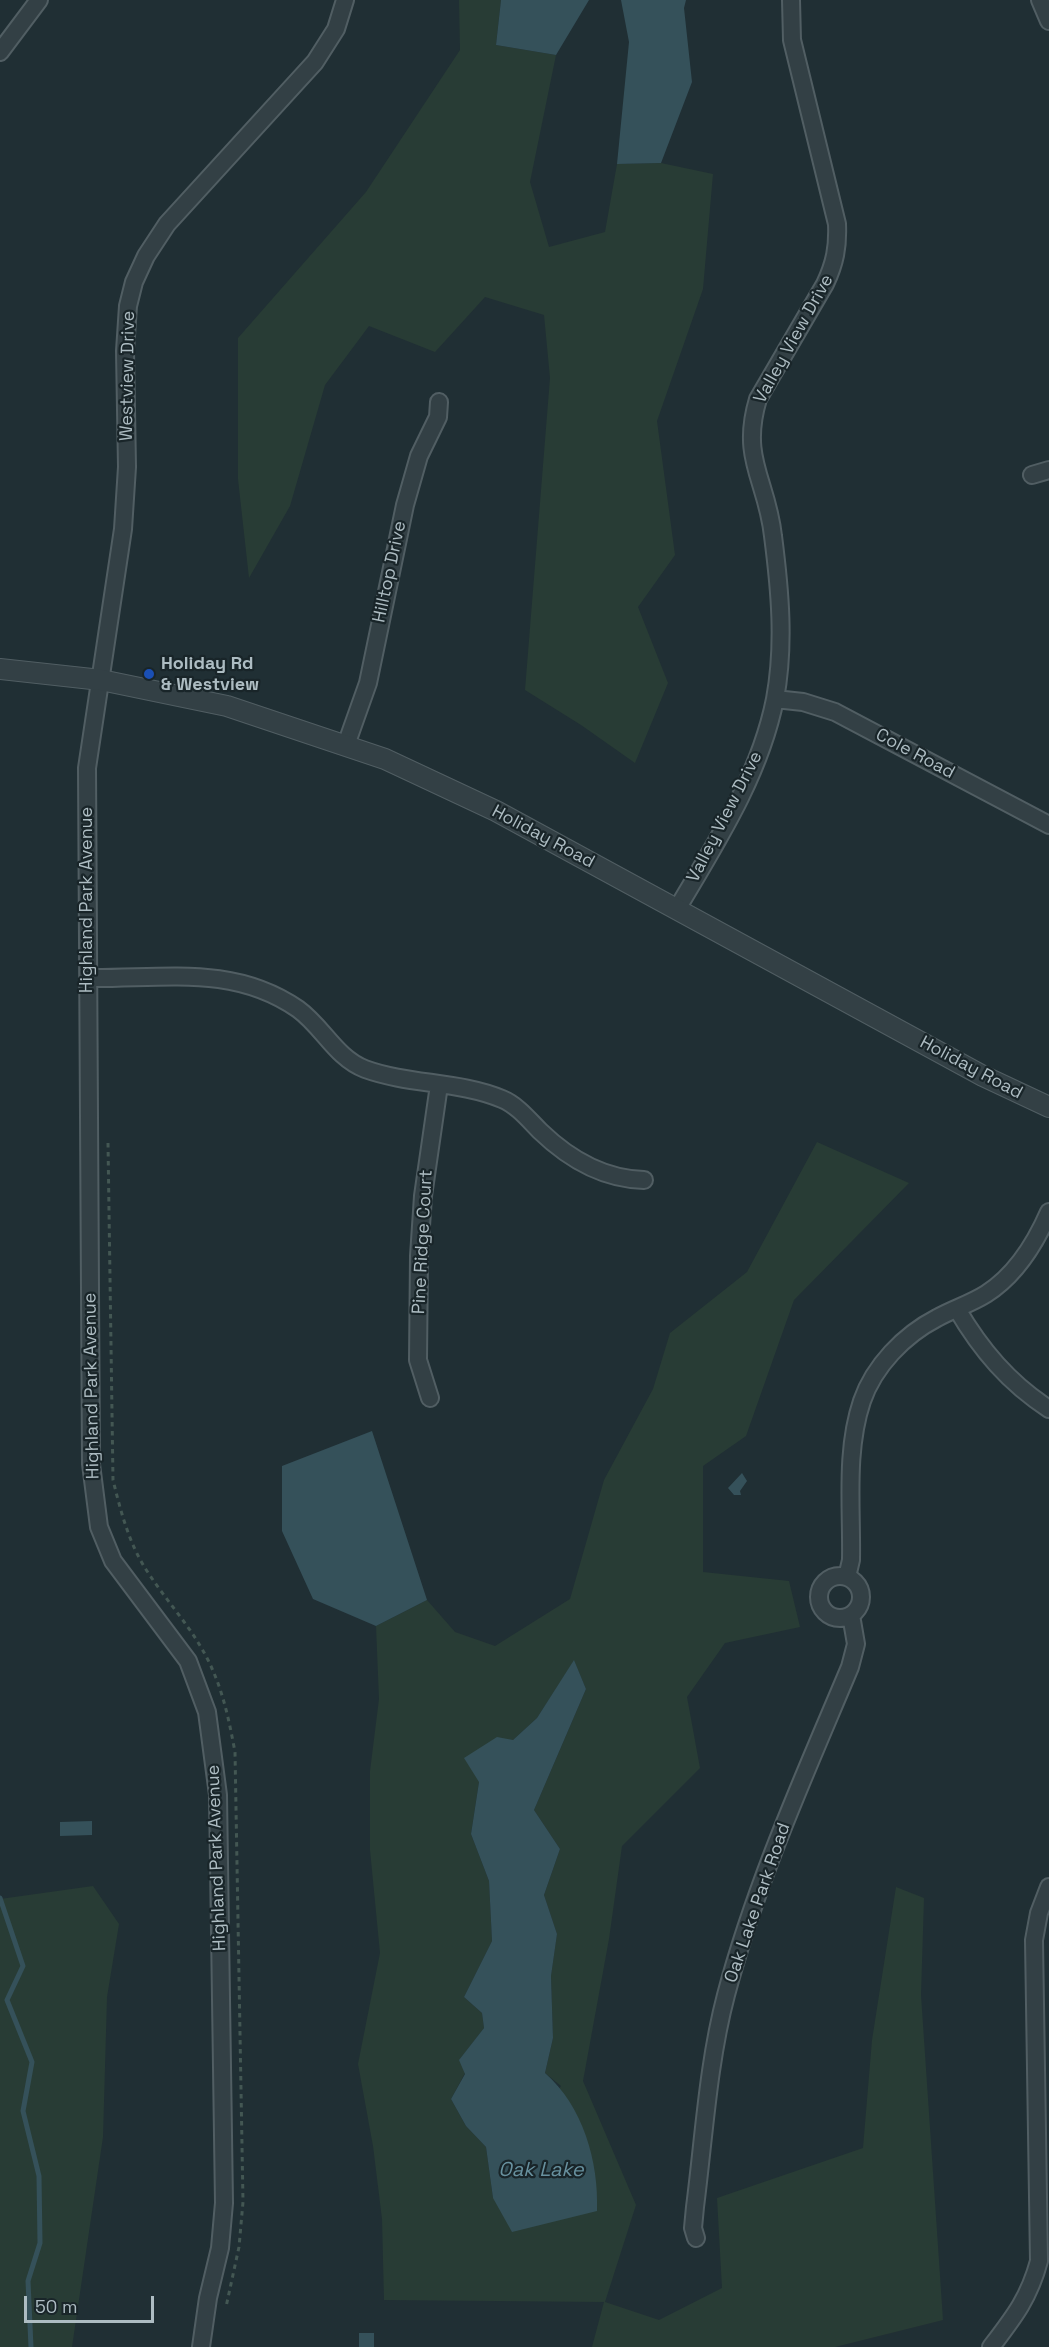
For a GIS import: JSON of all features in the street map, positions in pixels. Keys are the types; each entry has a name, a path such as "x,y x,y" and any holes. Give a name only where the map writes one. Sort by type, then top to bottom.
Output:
{"street":[{"path":"0,52 39,0"},
{"name":"Westview Drive","path":"100,680 123,529 127,467 125,351 128,306 134,282 146,256 167,224 315,62 336,30 345,0"},
{"name":"Valley View Drive","path":"677,909 744,788 757,759 775,699 781,618 772,526 753,463 750,440 752,417 758,399 825,284 834,265 838,245 837,224 792,40 791,0"},
{"path":"1040,0 1049,21"},
{"name":"Hilltop Drive","path":"346,745 368,683 405,505 419,456 438,417 439,402"},
{"path":"1032,475 1049,470"},
{"name":"Holiday Road","path":"0,669 100,680 227,706 385,759 496,811 974,1070 1049,1107"},
{"name":"Highland Park Avenue","path":"100,680 87,768 91,1464 99,1527 113,1562 188,1661 207,1712 218,1795 224,2203 220,2248 208,2298 201,2347"},
{"name":"Cole Road","path":"775,699 803,702 835,712 1049,825"},
{"path":"88,978 211,977 238,980 283,998 304,1014 343,1056 363,1068 483,1093 504,1100 551,1142 584,1164 621,1179 644,1180"},
{"name":"Pine Ridge Court","path":"430,1398 418,1360 418,1256 423,1196 439,1085"},
{"path":"851,1615 840,1618 827,1613 819,1596 824,1583 829,1578 847,1577 851,1560 853,1447 863,1399 876,1374 893,1352 913,1333 986,1293 1004,1280 1038,1238 1049,1212"},
{"path":"957,1309 974,1337 994,1363 1017,1386 1049,1409"},
{"name":"Oak Lake Park Road","path":"696,2238 693,2228 695,2207 726,1997 750,1915 850,1667 856,1644 851,1615 858,1609 861,1596 856,1582 847,1577"},
{"path":"991,2347 1021,2308 1031,2290 1039,2261 1034,1940 1039,1913 1049,1887"}],"path":[{"path":"108,1138 113,1480 121,1516 144,1566 195,1636 209,1662 224,1697 235,1752 243,2202 239,2247 225,2310"}],"green space":[{"path":"459,0 501,0 496,45 556,55 530,182 549,247 605,232 617,164 661,163 713,174 703,289 657,421 675,555 638,607 668,683 635,763 581,725 525,690 550,378 544,315 485,297 435,352 369,326 325,385 290,506 249,578 238,479 238,338 366,192 460,50"},
{"path":"817,1142 909,1183 794,1300 746,1436 703,1466 703,1572 789,1581 800,1627 725,1643 687,1697 700,1768 622,1846 609,1939 583,2081 636,2205 605,2302 659,2320 722,2288 717,2198 863,2148 872,2040 896,1887 924,1898 921,1995 943,2320 835,2347 592,2347 604,2302 384,2300 382,2219 373,2146 358,2064 380,1953 370,1850 370,1771 379,1699 376,1626 427,1600 455,1632 495,1646 570,1599 604,1480 653,1389 670,1333 747,1272","holes":["574,1661 586,1689 534,1810 560,1849 544,1895 557,1934 551,1976 553,2038 545,2073 561,2086 493,2198 486,2147 466,2126 451,2099 465,2073 460,2059 484,2028 482,2013 464,1997 492,1941 489,1881 471,1834 479,1782 513,1740 537,1718"]},
{"path":"93,1886 119,1924 107,1997 103,2137 72,2347 0,2347 0,1899"}],"water":[{"path":"501,0 589,0 556,55 496,45"},
{"path":"621,0 686,0 684,8 692,82 661,163 617,164 629,42"},
{"path":"372,1431 427,1600 376,1626 313,1599 282,1531 282,1466"},
{"path":"742,1473 747,1481 740,1491 741,1495 734,1495 728,1488"},
{"name":"Oak Lake","path":"574,1660 586,1689 534,1810 560,1849 544,1895 557,1934 551,1976 553,2038 545,2073 569,2102 586,2136 595,2173 597,2211 512,2232 493,2198 486,2147 466,2126 451,2099 465,2074 459,2060 484,2028 482,2013 464,1997 492,1941 489,1881 471,1834 479,1782 464,1758 497,1737 513,1740 537,1718"},
{"path":"92,1821 92,1835 60,1836 60,1822"},
{"path":"359,2333 374,2333 374,2347 359,2347"}],"waterway":[{"path":"0,1898 23,1966 7,2000 32,2062 23,2111 39,2176 40,2243 28,2281 31,2347"}],"place":[{"name":"Holiday Rd & Westview","path":"149,674"}]}
